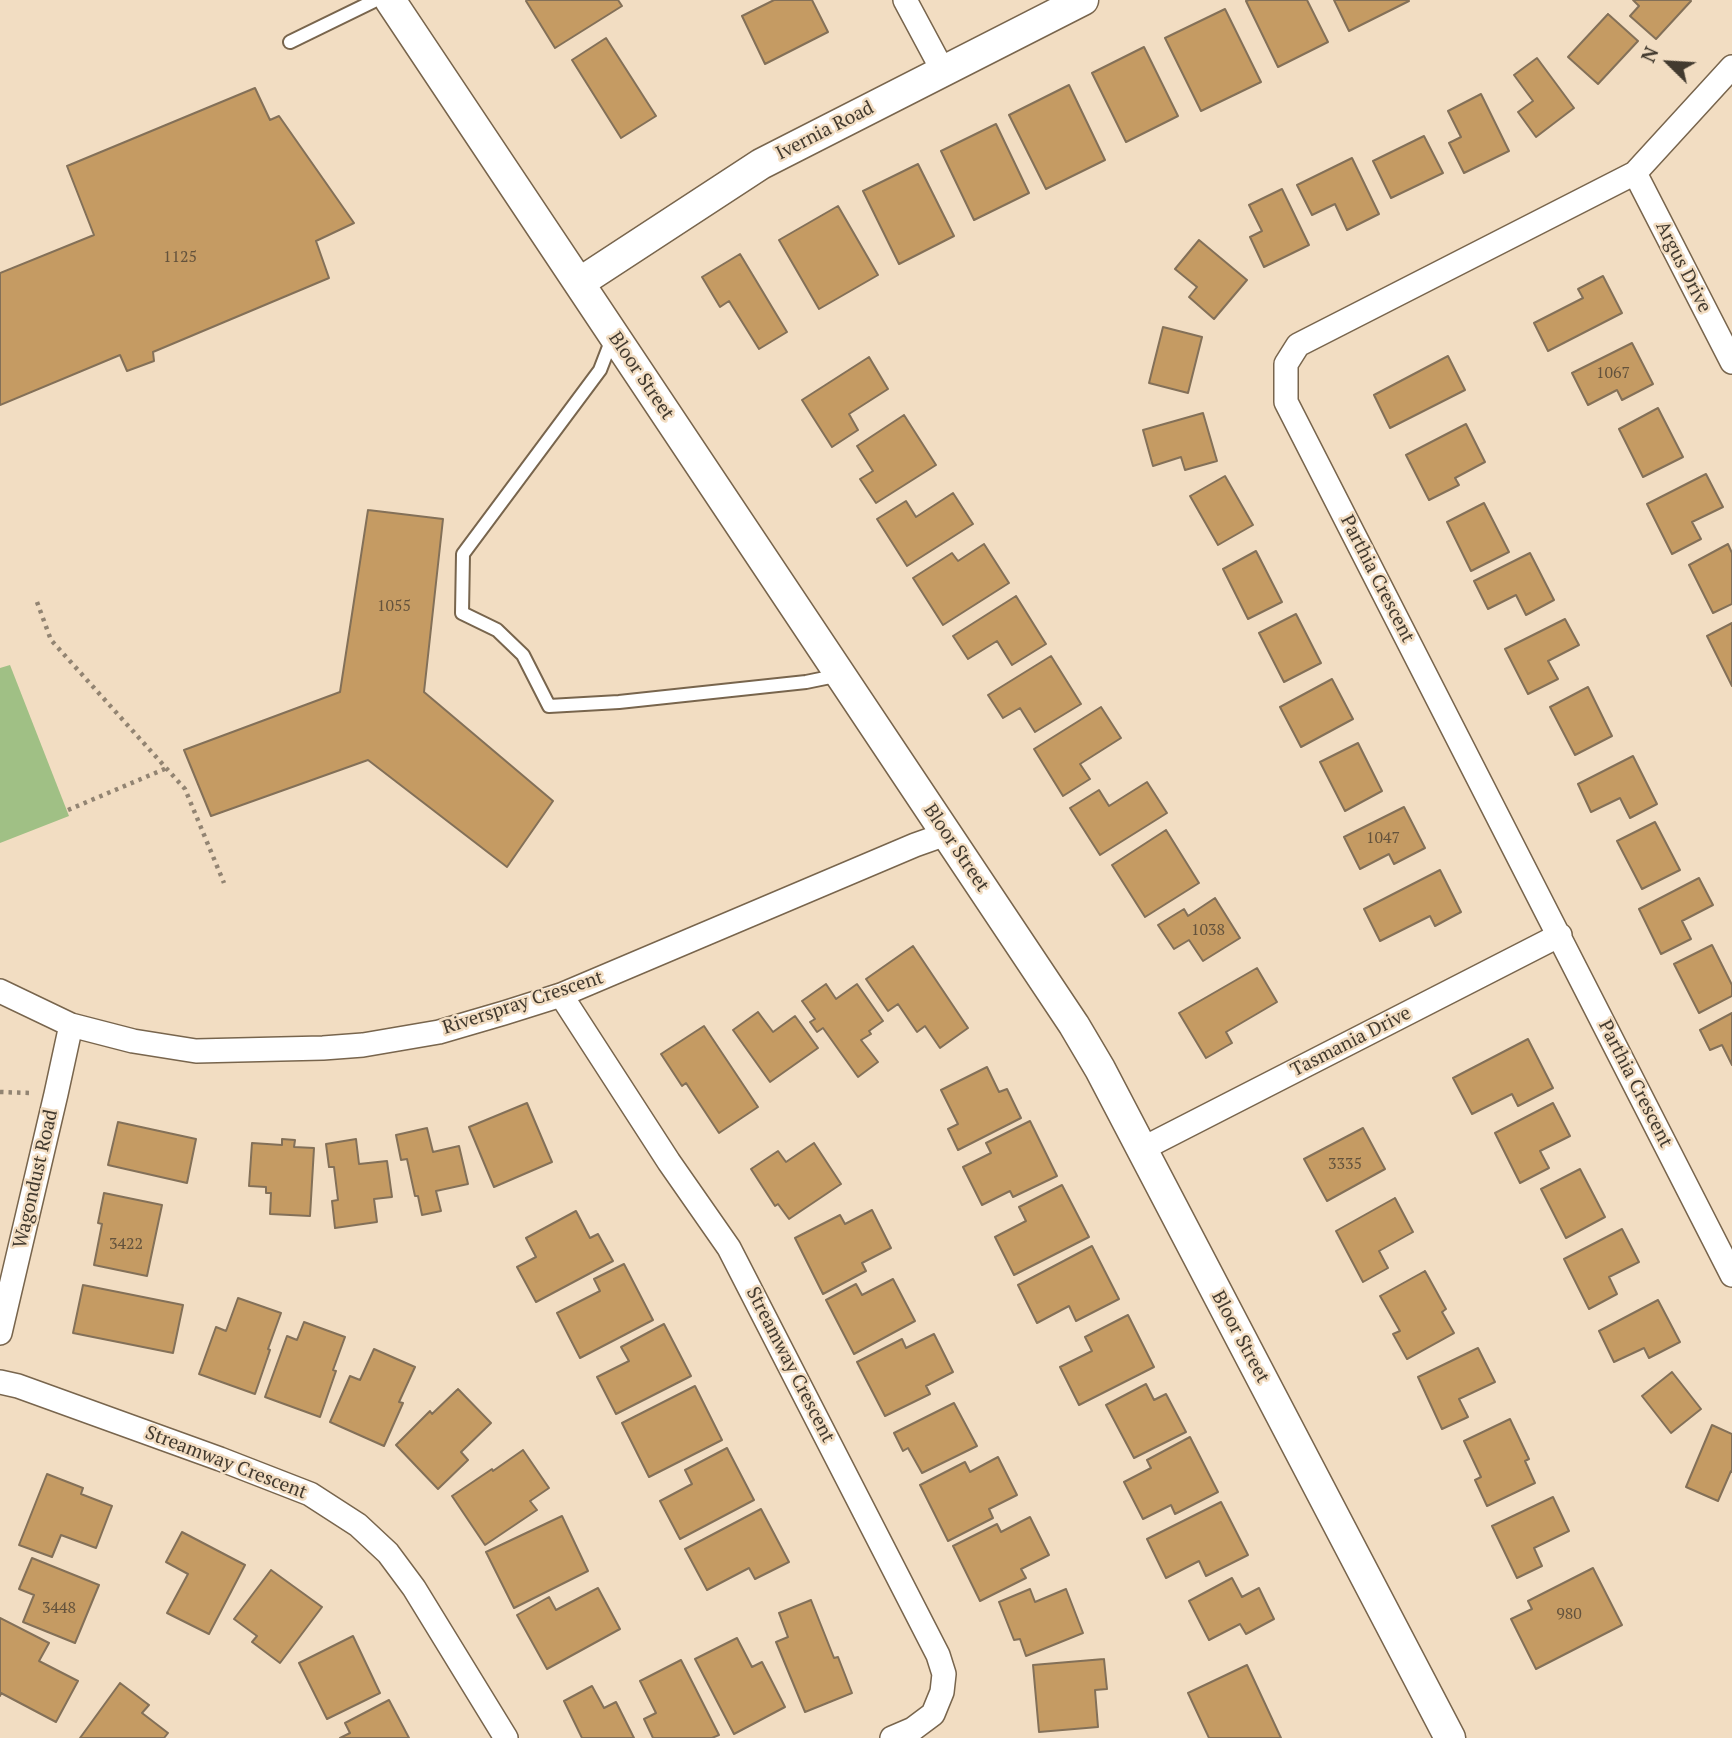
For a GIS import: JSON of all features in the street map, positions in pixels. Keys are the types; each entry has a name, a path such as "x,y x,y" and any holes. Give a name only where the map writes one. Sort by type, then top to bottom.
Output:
{"street":[{"name":"Bloor Street","path":"390,0 1074,1025 1100,1069 1450,1738"},
{"path":"905,0 943,71"},
{"name":"Ivernia Road","path":"579,283 761,164 1083,0"},
{"name":"Parthia Crescent","path":"1732,67 1635,173 1298,345 1286,364 1286,402 1732,1275"},
{"name":"Argus Drive","path":"1635,173 1732,362"},
{"name":"Riverspray Crescent","path":"0,991 71,1026 133,1041 196,1051 363,1045 439,1032 561,995 946,834"},
{"name":"Tasmania Drive","path":"1142,1149 1560,935"},
{"name":"Streamway Crescent","path":"561,995 669,1162 729,1248 938,1655 944,1674 942,1692 933,1714 913,1730 892,1738"},
{"name":"Wagondust Road","path":"0,1333 71,1026"},
{"name":"Streamway Crescent","path":"0,1382 18,1386 208,1454 310,1494 358,1525 388,1553 414,1588 506,1738"}],"lane":[{"path":"290,41 376,0"},
{"path":"614,335 600,370 463,554 462,612 497,629 523,655 549,706 619,702 806,682 840,675"}],"path":[{"path":"37,602 51,640 185,789 223,883"},
{"path":"68,810 167,768"}],"green space":[{"path":"10,665 69,816 0,843 0,668"}],"building":[{"path":"527,0 618,0 622,6 555,48"},
{"path":"774,0 812,0 828,32 765,64 742,16"},
{"path":"1307,0 1328,42 1278,67 1246,1"},
{"path":"1334,0 1408,0 1409,1 1349,31"},
{"path":"1633,0 1691,1 1656,39 1630,16 1639,6"},
{"path":"1225,9 1261,82 1201,111 1165,38"},
{"path":"1608,14 1638,41 1598,84 1568,57"},
{"path":"606,38 656,116 621,138 572,60"},
{"path":"1144,47 1178,116 1126,142 1092,73"},
{"path":"1537,58 1574,108 1536,137 1518,112 1533,101 1514,75"},
{"path":"1069,85 1105,160 1046,189 1009,115"},
{"path":"255,88 270,120 279,116 354,223 316,241 329,278 153,352 154,361 127,371 120,355 0,405 0,273 94,235 67,166"},
{"path":"1481,94 1509,151 1464,173 1449,143 1461,137 1448,111"},
{"path":"996,124 1029,193 974,220 941,151"},
{"path":"1424,136 1443,173 1391,198 1373,161"},
{"path":"1352,158 1379,214 1347,230 1335,204 1312,215 1297,185"},
{"path":"918,164 954,236 899,264 863,191"},
{"path":"1282,189 1309,245 1264,267 1250,237 1262,231 1249,205"},
{"path":"838,206 878,275 819,309 779,240"},
{"path":"1199,240 1247,280 1214,319 1189,297 1197,287 1175,269"},
{"path":"740,254 787,332 759,349 729,301 720,307 702,277"},
{"path":"1603,276 1622,313 1548,351 1534,323 1583,298 1578,289"},
{"path":"1163,327 1202,337 1188,393 1149,383"},
{"path":"1632,343 1653,384 1622,400 1617,390 1588,405 1572,373"},
{"path":"1448,356 1465,390 1390,428 1374,395"},
{"path":"869,357 888,389 849,414 858,430 832,447 802,400"},
{"path":"1658,408 1683,457 1643,477 1619,429"},
{"path":"1203,413 1217,461 1185,470 1181,457 1153,466 1143,430"},
{"path":"904,415 936,465 876,503 860,479 873,471 857,446"},
{"path":"1466,424 1485,462 1455,478 1459,485 1429,500 1406,455"},
{"path":"1706,474 1723,507 1692,522 1701,539 1672,554 1647,504"},
{"path":"1225,476 1253,525 1218,545 1190,496"},
{"path":"953,493 973,524 907,566 877,519 906,501 916,517"},
{"path":"1484,503 1509,552 1471,571 1447,522"},
{"path":"368,510 443,519 424,692 553,801 507,867 368,760 211,816 184,750 340,692"},
{"path":"984,544 1009,583 943,625 913,578 952,553 958,561"},
{"path":"1728,544 1732,553 1732,604 1713,613 1689,565"},
{"path":"1256,551 1282,602 1248,619 1223,569"},
{"path":"1530,553 1554,600 1526,615 1516,595 1488,609 1474,581"},
{"path":"1016,596 1046,644 1012,665 997,641 968,659 953,636"},
{"path":"1296,614 1321,663 1284,682 1259,633"},
{"path":"1565,619 1579,645 1548,661 1558,679 1528,694 1505,649"},
{"path":"1732,623 1732,686 1707,636"},
{"path":"1051,656 1081,704 1035,732 1020,708 1003,718 988,695"},
{"path":"1332,679 1353,719 1301,747 1280,707"},
{"path":"1588,687 1612,736 1575,755 1550,707"},
{"path":"1101,707 1121,738 1080,764 1090,779 1063,796 1034,749"},
{"path":"1358,743 1382,791 1345,811 1320,762"},
{"path":"1633,756 1657,804 1630,818 1620,798 1591,812 1578,784"},
{"path":"1147,782 1167,813 1100,855 1070,808 1099,790 1109,806"},
{"path":"1404,807 1425,848 1394,864 1389,854 1360,869 1344,837"},
{"path":"1655,822 1680,870 1642,889 1617,841"},
{"path":"1166,830 1199,883 1145,917 1112,865"},
{"path":"1440,870 1461,912 1435,926 1430,916 1380,941 1364,909"},
{"path":"1699,878 1713,905 1682,921 1691,939 1661,954 1639,909"},
{"path":"1215,898 1240,938 1203,961 1189,940 1174,949 1158,925 1184,909 1188,916"},
{"path":"1712,945 1732,985 1732,996 1699,1013 1674,964"},
{"path":"913,946 968,1028 940,1048 925,1026 917,1032 898,1004 888,1011 866,979"},
{"path":"1257,968 1277,1002 1226,1032 1232,1043 1206,1058 1179,1013"},
{"path":"826,984 836,999 857,984 883,1021 861,1040 878,1062 858,1077 823,1028 817,1032 810,1022 815,1019 802,1001"},
{"path":"758,1012 773,1032 795,1016 818,1048 770,1082 733,1030"},
{"path":"1732,1013 1732,1065 1722,1045 1710,1050 1700,1030"},
{"path":"704,1026 758,1107 719,1133 686,1083 682,1086 661,1054"},
{"path":"1528,1039 1553,1088 1518,1106 1512,1094 1472,1114 1453,1078"},
{"path":"987,1067 999,1092 1007,1089 1021,1118 958,1150 948,1129 958,1124 941,1090"},
{"path":"527,1103 552,1162 494,1187 469,1127"},
{"path":"1553,1103 1570,1136 1540,1151 1549,1168 1520,1183 1495,1133"},
{"path":"1030,1121 1057,1176 1013,1197 1010,1191 982,1205 963,1167 991,1153 986,1143"},
{"path":"118,1122 196,1139 187,1183 108,1165"},
{"path":"427,1128 433,1152 459,1146 468,1184 436,1191 441,1211 422,1215 407,1159 401,1160 396,1135"},
{"path":"1363,1128 1385,1169 1327,1201 1304,1159"},
{"path":"282,1139 295,1140 294,1147 314,1148 310,1216 270,1214 271,1193 266,1193 266,1187 249,1186 252,1143 282,1145"},
{"path":"356,1139 359,1164 387,1161 392,1197 374,1199 377,1222 335,1228 332,1201 338,1200 334,1167 329,1167 326,1144"},
{"path":"814,1143 841,1184 789,1219 778,1204 775,1206 751,1169 778,1151 786,1162"},
{"path":"1580,1169 1605,1217 1566,1238 1541,1189"},
{"path":"1062,1185 1089,1237 1014,1275 995,1237 1026,1221 1019,1207"},
{"path":"104,1193 162,1205 147,1276 94,1265 102,1224 98,1223"},
{"path":"1395,1198 1413,1232 1379,1251 1388,1268 1363,1282 1336,1231"},
{"path":"872,1210 891,1248 862,1263 866,1271 823,1294 795,1238 840,1215 845,1224"},
{"path":"576,1211 590,1238 598,1234 613,1261 536,1302 517,1267 536,1257 526,1238"},
{"path":"1622,1229 1639,1262 1609,1277 1617,1294 1589,1309 1564,1259"},
{"path":"1092,1246 1119,1299 1076,1321 1069,1306 1037,1323 1018,1285"},
{"path":"624,1264 653,1320 580,1358 557,1313 600,1291 594,1279"},
{"path":"1425,1271 1446,1309 1442,1312 1454,1333 1407,1359 1393,1334 1400,1331 1380,1296"},
{"path":"893,1279 915,1321 854,1354 826,1300 856,1284 862,1295"},
{"path":"83,1285 183,1305 173,1353 73,1333"},
{"path":"238,1298 281,1313 255,1394 199,1374 216,1327 226,1331"},
{"path":"1658,1300 1680,1342 1649,1358 1644,1348 1614,1362 1599,1331"},
{"path":"1128,1315 1154,1367 1079,1405 1060,1367 1092,1351 1085,1337"},
{"path":"304,1322 345,1337 320,1417 265,1397 287,1336 297,1340"},
{"path":"664,1324 691,1376 616,1414 597,1377 629,1361 621,1347"},
{"path":"934,1334 953,1372 926,1386 930,1394 885,1416 857,1362 902,1339 906,1348"},
{"path":"1478,1348 1495,1382 1459,1399 1468,1417 1442,1429 1418,1377"},
{"path":"374,1349 415,1367 399,1402 403,1403 384,1446 330,1422 350,1376 360,1380"},
{"path":"1672,1372 1701,1409 1671,1433 1642,1396"},
{"path":"1146,1384 1154,1400 1166,1394 1186,1432 1134,1458 1106,1405"},
{"path":"695,1386 722,1440 649,1477 622,1423"},
{"path":"458,1389 491,1423 461,1452 468,1460 438,1489 396,1445 430,1411 432,1414"},
{"path":"954,1403 977,1446 922,1473 908,1448 903,1451 894,1433"},
{"path":"1510,1419 1529,1459 1525,1461 1535,1483 1487,1506 1475,1480 1481,1477 1464,1441"},
{"path":"1712,1425 1732,1434 1732,1472 1718,1501 1686,1487"},
{"path":"1190,1437 1218,1492 1175,1514 1171,1505 1143,1519 1124,1482 1151,1468 1147,1460"},
{"path":"727,1448 754,1500 680,1539 660,1501 692,1484 685,1470"},
{"path":"523,1450 549,1488 530,1501 537,1510 485,1545 452,1496"},
{"path":"998,1457 1017,1495 989,1509 993,1518 948,1541 920,1485 965,1462 970,1472"},
{"path":"47,1474 83,1488 81,1494 112,1506 96,1548 61,1535 52,1557 19,1545"},
{"path":"1553,1497 1569,1531 1534,1548 1542,1566 1517,1578 1492,1526"},
{"path":"1221,1502 1248,1555 1206,1576 1199,1561 1166,1578 1147,1539"},
{"path":"761,1509 789,1562 755,1579 749,1568 707,1590 685,1549"},
{"path":"562,1516 588,1571 514,1608 486,1552"},
{"path":"1030,1517 1049,1555 1021,1569 1026,1578 980,1601 953,1546 997,1524 1001,1532"},
{"path":"182,1532 245,1565 209,1634 167,1613 188,1574 166,1562"},
{"path":"32,1558 99,1585 75,1643 23,1622 34,1595 19,1589"},
{"path":"1593,1568 1622,1625 1536,1669 1511,1619 1532,1609 1528,1601"},
{"path":"271,1570 322,1607 280,1663 252,1642 257,1636 234,1619"},
{"path":"1232,1578 1242,1597 1259,1588 1274,1619 1246,1634 1240,1624 1209,1640 1189,1601"},
{"path":"598,1588 620,1629 547,1669 517,1615 549,1597 556,1610"},
{"path":"1030,1589 1035,1602 1066,1589 1083,1633 1026,1656 1020,1639 1014,1640 999,1602"},
{"path":"811,1600 834,1658 838,1657 852,1693 805,1712 776,1642 788,1637 779,1613"},
{"path":"0,1618 49,1643 39,1661 78,1681 56,1722 1,1693 0,1696"},
{"path":"353,1636 380,1693 327,1719 299,1663"},
{"path":"737,1638 752,1667 762,1662 785,1707 734,1734 695,1659"},
{"path":"1104,1659 1107,1689 1095,1690 1098,1727 1039,1732 1033,1665"},
{"path":"681,1660 719,1735 712,1738 653,1738 644,1719 656,1713 640,1681"},
{"path":"1247,1665 1281,1738 1209,1738 1188,1693"},
{"path":"120,1683 149,1705 142,1713 168,1733 164,1738 80,1738"},
{"path":"592,1686 604,1708 616,1702 634,1738 582,1738 564,1701"},
{"path":"389,1700 409,1738 340,1738 350,1733 345,1723"}]}
